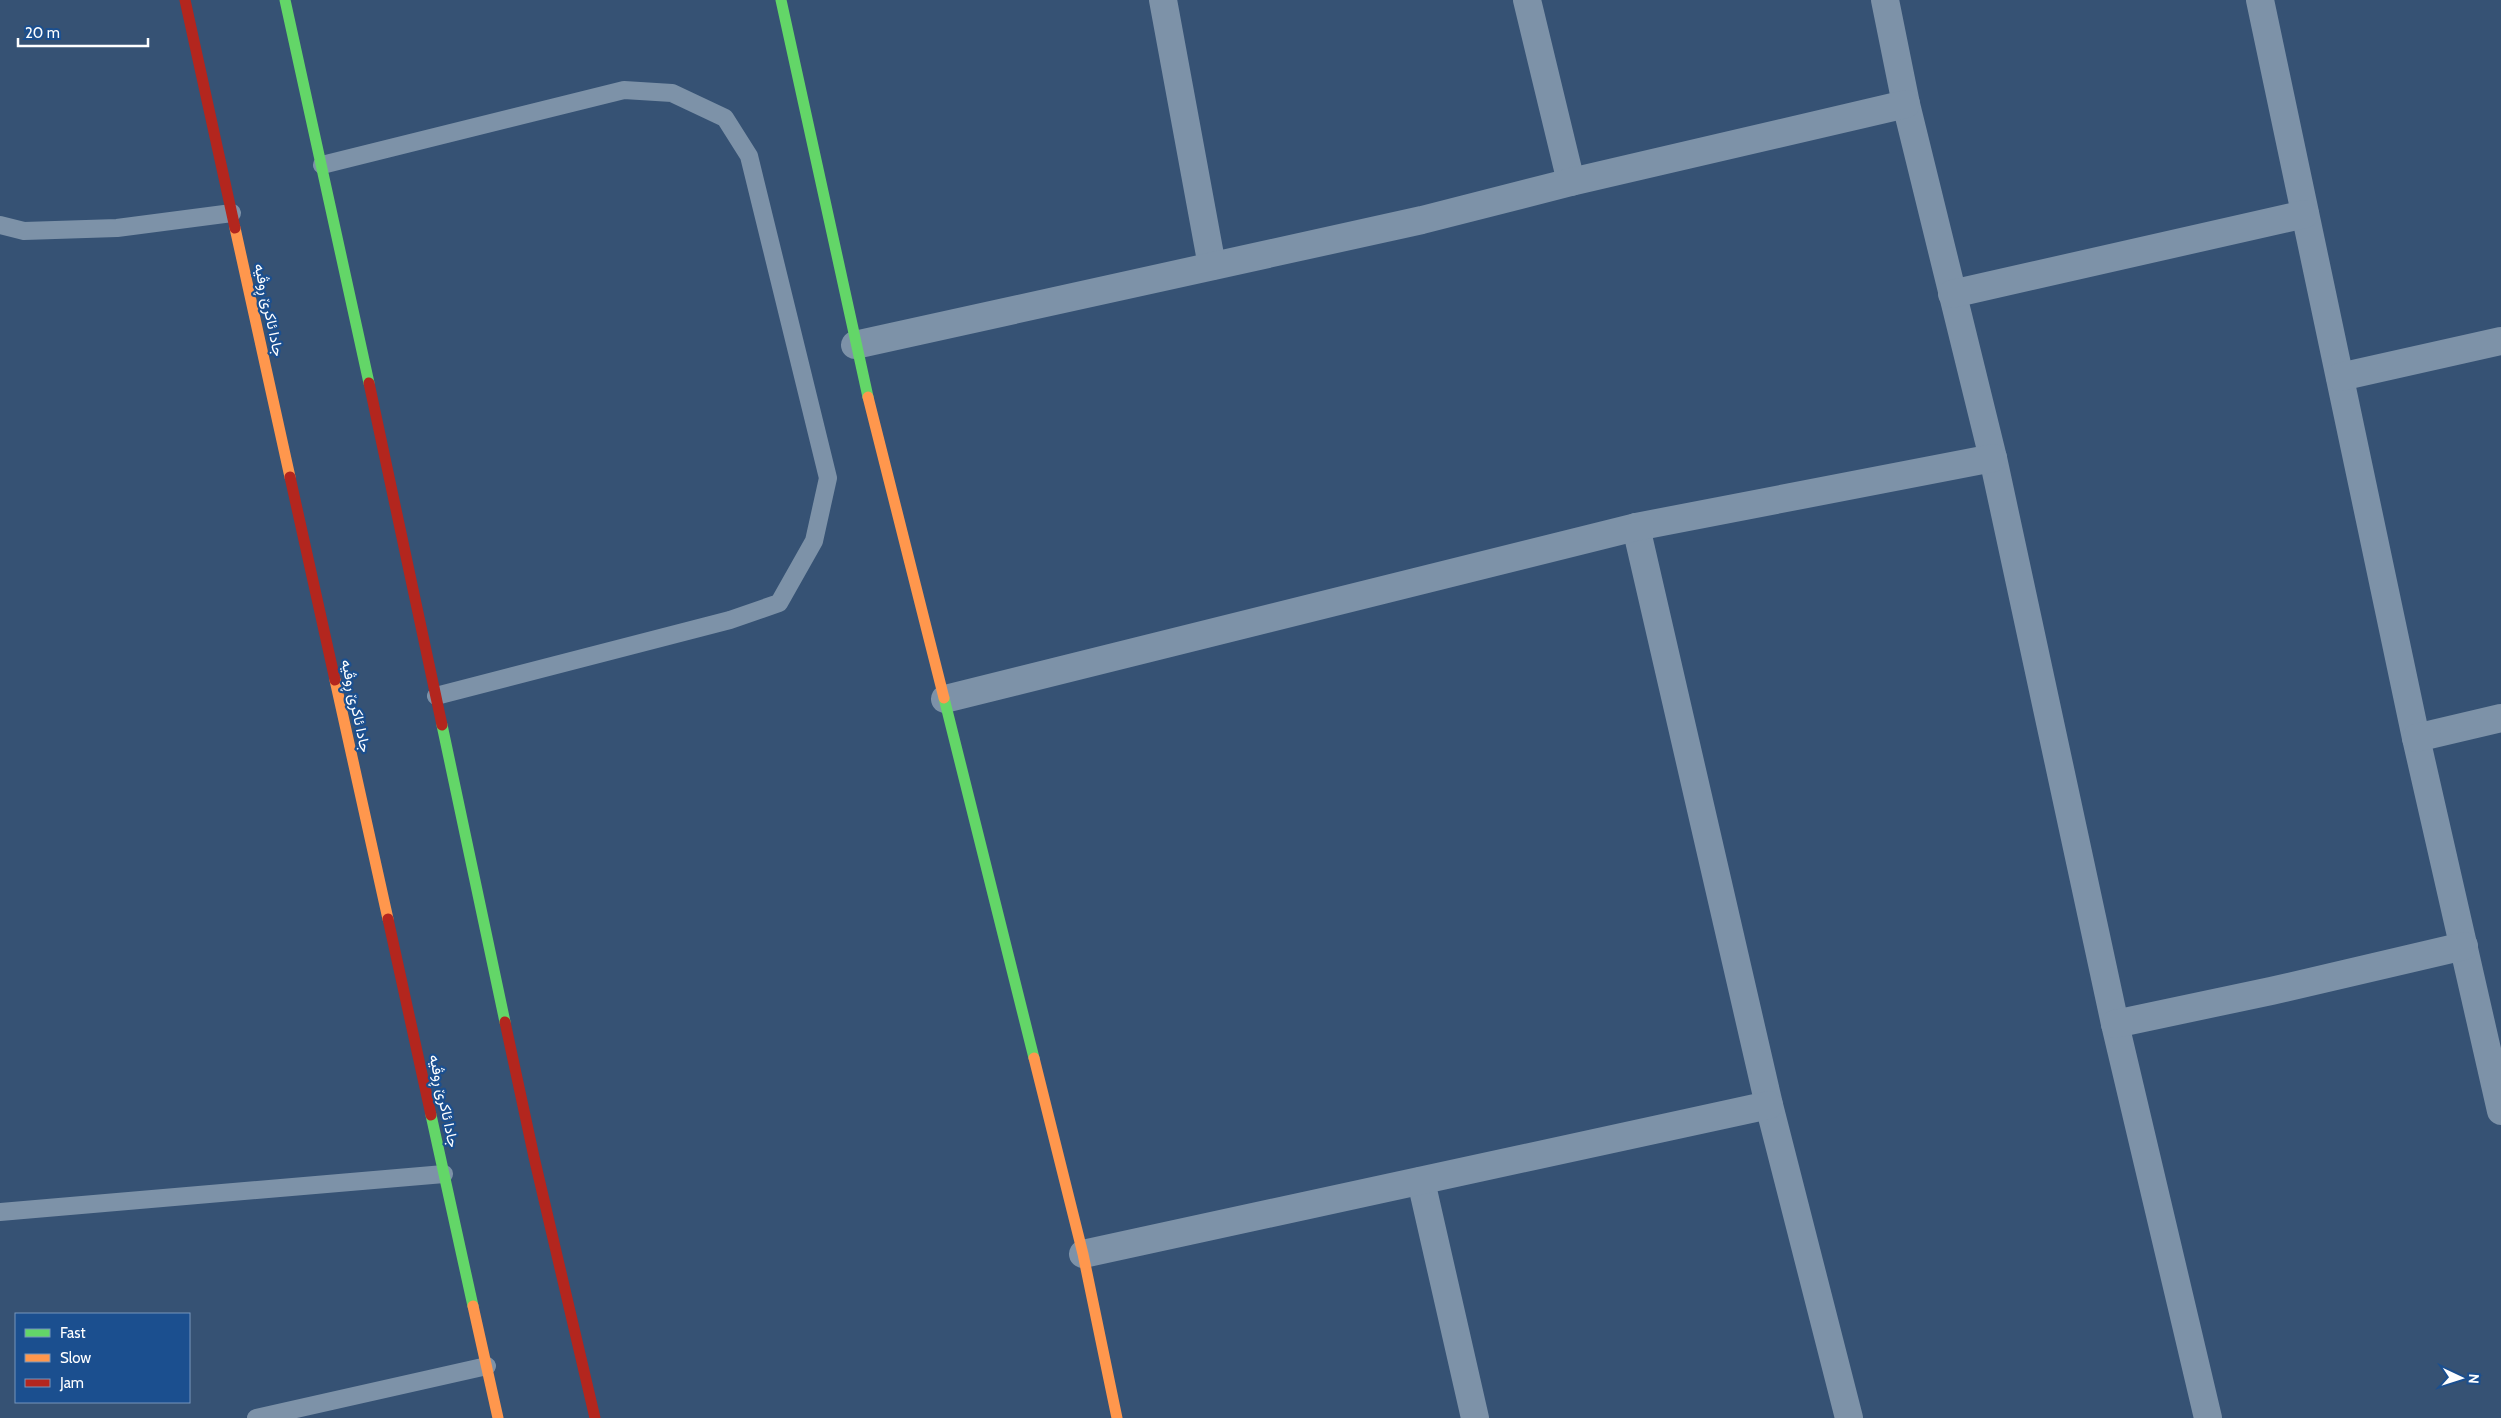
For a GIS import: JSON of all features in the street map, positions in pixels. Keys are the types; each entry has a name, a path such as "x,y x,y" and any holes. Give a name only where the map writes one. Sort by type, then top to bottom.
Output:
{"main road":[{"name":"جادا ئاکرێ ڕوڤیە","path":"184,0 498,1418"},
{"path":"285,0 534,1157 595,1418"},
{"path":"781,0 855,345 1083,1254 1117,1418"}],"street":[{"path":"1163,0 1212,266"},
{"path":"1527,0 1571,182"},
{"path":"1886,0 1906,104 1993,458 2115,1024 2208,1418"},
{"path":"2260,0 2416,738 2464,946 2497,1073 2501,1111"},
{"path":"855,345 1422,220 1571,182 1906,104"},
{"path":"1952,294 2305,214"},
{"path":"2340,377 2501,341"},
{"path":"945,699 1636,527 1993,458"},
{"path":"1636,527 1769,1105 1849,1418"},
{"path":"2416,738 2501,718"},
{"path":"2115,1024 2271,991 2464,946"},
{"path":"1083,1254 1769,1105"},
{"path":"1421,1181 1476,1418"}],"lane":[{"path":"322,165 624,90 672,93 725,118 749,156 828,478 814,541 779,603 730,620 436,696"},
{"path":"0,225 24,231 118,228 232,213"},
{"path":"0,1212 444,1174"},
{"path":"256,1418 487,1366"}],"traffic: fast":[{"path":"285,0 369,383"},
{"path":"781,0 868,397"},
{"path":"944,698 1034,1058"},
{"path":"442,725 505,1022"},
{"path":"431,1115 473,1306"}],"traffic: slow":[{"path":"235,228 290,477"},
{"path":"868,397 944,698"},
{"path":"335,680 388,919"},
{"path":"1034,1058 1083,1254 1117,1418"},
{"path":"473,1306 498,1418"}],"traffic: jam":[{"path":"185,0 235,228"},
{"path":"369,383 442,725"},
{"path":"290,477 335,680"},
{"path":"388,919 431,1115"},
{"path":"505,1022 534,1157 595,1418"}]}
